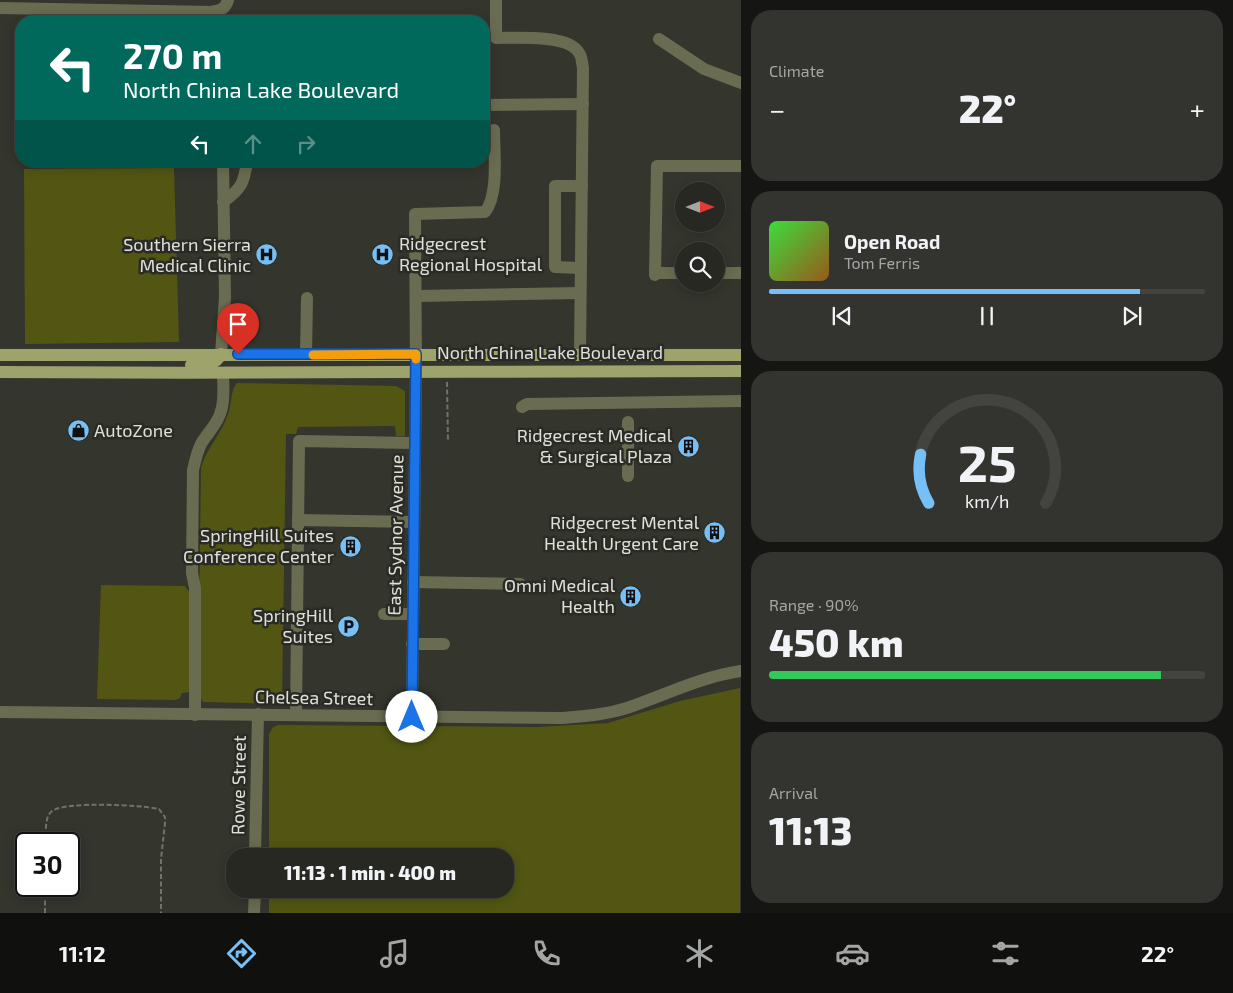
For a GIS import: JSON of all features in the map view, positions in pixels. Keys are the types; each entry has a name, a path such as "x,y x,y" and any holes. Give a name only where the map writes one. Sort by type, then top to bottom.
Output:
{"main road":[{"path":"147,373 158,366 217,362 221,354"},
{"name":"North China Lake Boulevard","path":"0,355 740,355"},
{"name":"North China Lake Boulevard","path":"0,372 740,371"}],"street":[{"path":"496,0 496,38 548,39 571,45 580,53 582,68 580,355"},
{"path":"0,8 57,5 211,12 223,9 227,3"},
{"path":"659,39 704,69 740,83"},
{"path":"490,105 582,104"},
{"name":"East Sydnor Avenue","path":"412,717 416,371 415,214 485,212 490,205 494,185 494,130"},
{"path":"675,273 655,274 657,166 740,166"},
{"path":"221,354 225,297 223,167"},
{"path":"223,202 237,192 245,178 246,167"},
{"path":"580,268 555,267 555,186 582,186"},
{"path":"725,273 740,273"},
{"path":"416,296 580,293"},
{"path":"306,355 307,298"},
{"path":"195,714 195,588 192,573 193,470 201,443 216,423 221,412 224,396 223,373"},
{"path":"522,407 527,404 628,413 740,401"},
{"path":"628,413 628,476"},
{"path":"296,715 299,441 414,443"},
{"path":"298,520 414,522"},
{"path":"413,582 520,584"},
{"path":"384,614 412,614"},
{"path":"412,644 444,644"},
{"name":"Chelsea Street","path":"0,712 538,719 600,715 626,708 702,679 740,671"},
{"name":"Rowe Street","path":"255,848 258,714"},
{"path":"254,913 255,898"}],"path":[{"path":"447,382 448,442"},
{"path":"46,832 49,815 53,810 66,806 136,805 159,809 165,817 161,859 161,913"},
{"path":"45,913 46,897"}],"shaded area":[{"path":"174,168 179,342 25,344 24,169"},
{"path":"237,383 396,386 405,391 405,436 396,436 395,426 298,427 296,434 286,434 282,704 203,702 198,694 201,468 206,454 225,421 233,390"},
{"path":"101,585 185,586 193,598 190,692 182,693 180,698 175,700 97,699"},
{"path":"740,688 740,913 269,913 269,898 514,898 514,848 269,848 269,734 273,727 278,725 537,727 608,723 680,701"}],"slow traffic":[{"path":"313,355 416,354 416,359"}],"place":[{"name":"Ridgecrest Regional Hospital","path":"383,254"},
{"name":"Southern Sierra Medical Clinic","path":"267,255"},
{"name":"AutoZone","path":"78,431"},
{"name":"Ridgecrest Medical & Surgical Plaza","path":"688,446"},
{"name":"Ridgecrest Mental Health Urgent Care","path":"715,533"},
{"name":"SpringHill Suites Conference Center","path":"350,546"},
{"name":"Omni Medical Health","path":"631,596"},
{"name":"SpringHill Suites","path":"349,626"}],"route":[{"path":"238,354 416,354 412,717"}]}
